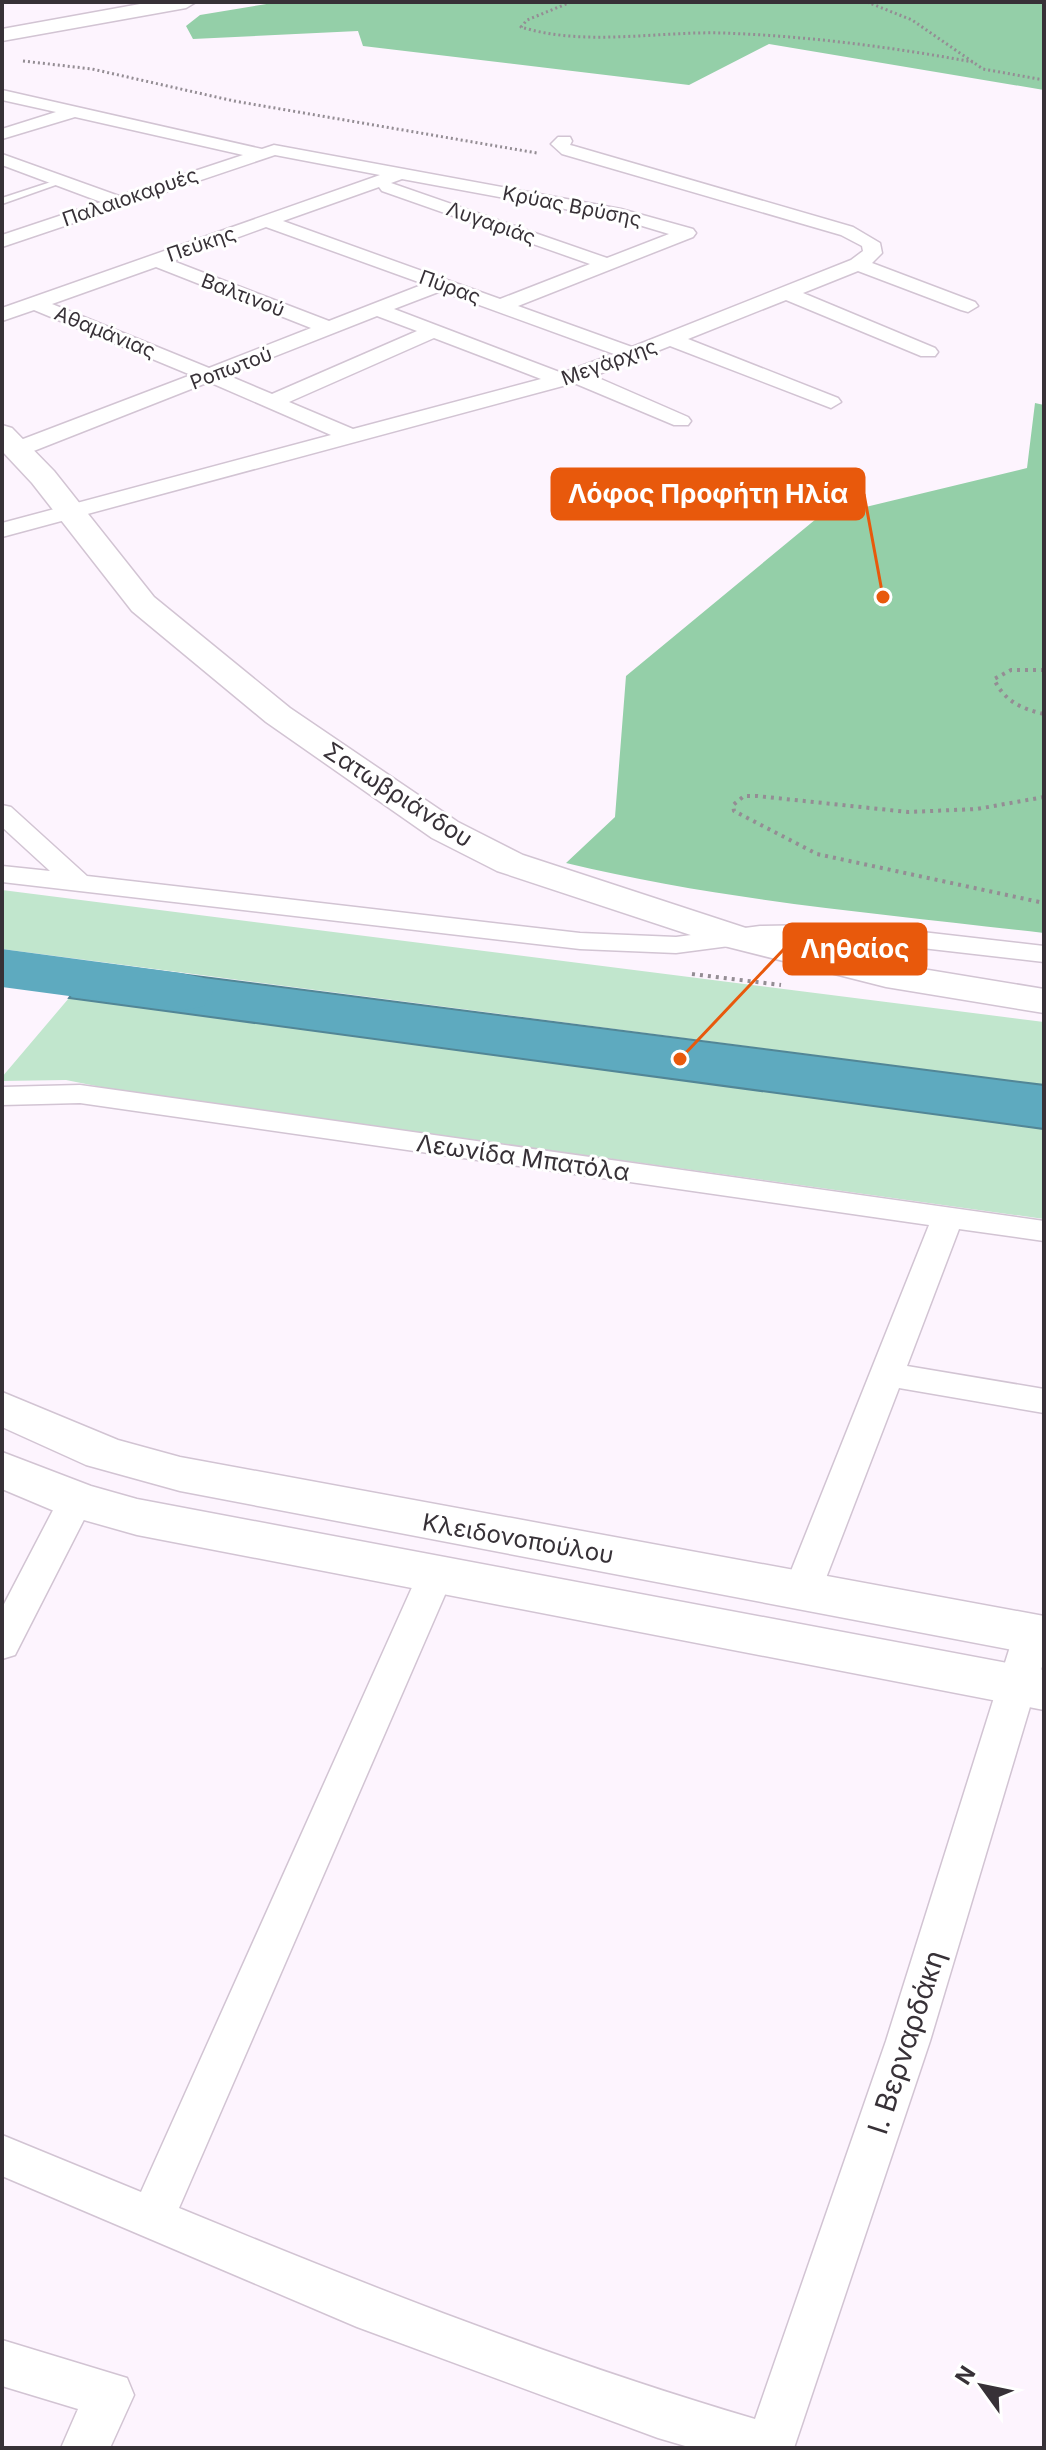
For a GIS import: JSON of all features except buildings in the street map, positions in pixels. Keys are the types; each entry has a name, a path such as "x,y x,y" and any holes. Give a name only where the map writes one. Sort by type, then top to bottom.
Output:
{"street":[{"path":"2,35 186,2"},
{"path":"2,95 259,153"},
{"path":"2,134 79,111"},
{"path":"134,133 228,164"},
{"path":"556,148 559,144 568,150 847,231 871,243 873,253 858,264"},
{"name":"Κρύας Βρύσης","path":"259,153 278,151 621,214 687,233 500,306"},
{"name":"Παλαιοκαρυές","path":"2,241 259,153"},
{"path":"2,159 118,202"},
{"name":"Πεύκης","path":"2,315 399,174"},
{"name":"Λυγαριάς","path":"374,183 608,264"},
{"name":"Πύρας","path":"266,221 634,354"},
{"name":"Βαλτινού","path":"155,260 331,329"},
{"path":"858,264 968,306"},
{"name":"Μεγάρχης","path":"2,530 569,378 858,264"},
{"name":"Ροπωτού","path":"10,441 212,376 442,284"},
{"path":"786,293 928,352"},
{"name":"Αθαμάνιας","path":"34,303 353,437"},
{"path":"379,310 681,421"},
{"path":"272,402 434,331"},
{"path":"671,339 831,402"},
{"name":"Σατωβριάνδου","path":"10,441 143,604 278,715 445,830 510,863 738,938 899,978 1044,1001"},
{"path":"2,813 79,883"},
{"path":"2,874 580,941 651,945 815,933 922,940 1044,954"},
{"name":"Λεωνίδα Μπατόλα","path":"2,1096 80,1094 1044,1231"},
{"path":"802,1591 948,1217"},
{"path":"887,1374 1044,1401"},
{"name":"Κλειδονοπούλου","path":"2,1408 90,1448 180,1474 1039,1635"},
{"name":"Κλειδονοπούλου","path":"2,1469 76,1500 137,1517 1031,1687"},
{"path":"2,1645 76,1500"},
{"path":"153,2216 436,1574"},
{"name":"Ι. Βερναρδάκη","path":"769,2448 1031,1687 1039,1635"},
{"path":"2,2155 374,2311 658,2414 769,2448"},
{"path":"2,2363 110,2395 85,2448"}],"lane":[{"path":"2,201 63,181"}],"path":[{"path":"571,2 527,20 521,27 532,33 568,35 723,33 843,41 973,62 992,70 1044,80"},
{"path":"867,2 896,9 922,23 973,62"},
{"path":"15,61 92,69 234,101 556,148"},
{"path":"1044,670 1014,669 1000,673 994,679 997,689 1010,703 1044,714"},
{"path":"1044,797 977,809 908,812 757,796 744,796 733,805 734,811 817,854 1044,903"}],"green space":[{"path":"279,2 1044,2 1044,90 769,44 689,85 363,46 358,31 193,39 186,26 200,15"},
{"path":"1035,403 1044,405 1044,933 744,897 566,863 615,817 626,676 816,519 1027,468"},
{"path":"2,890 1044,1022 1044,1085 2,949"},
{"path":"69,998 1044,1129 1044,1219 116,1090 66,1080 2,1081 2,1077"}],"water":[{"path":"94,963 1044,1085 1044,1129 69,998"}],"waterway":[{"path":"2,968 181,992"}],"place":[{"name":"Λόφος Προφήτη Ηλία","path":"883,597"},
{"name":"Ληθαίος","path":"680,1059"}]}
